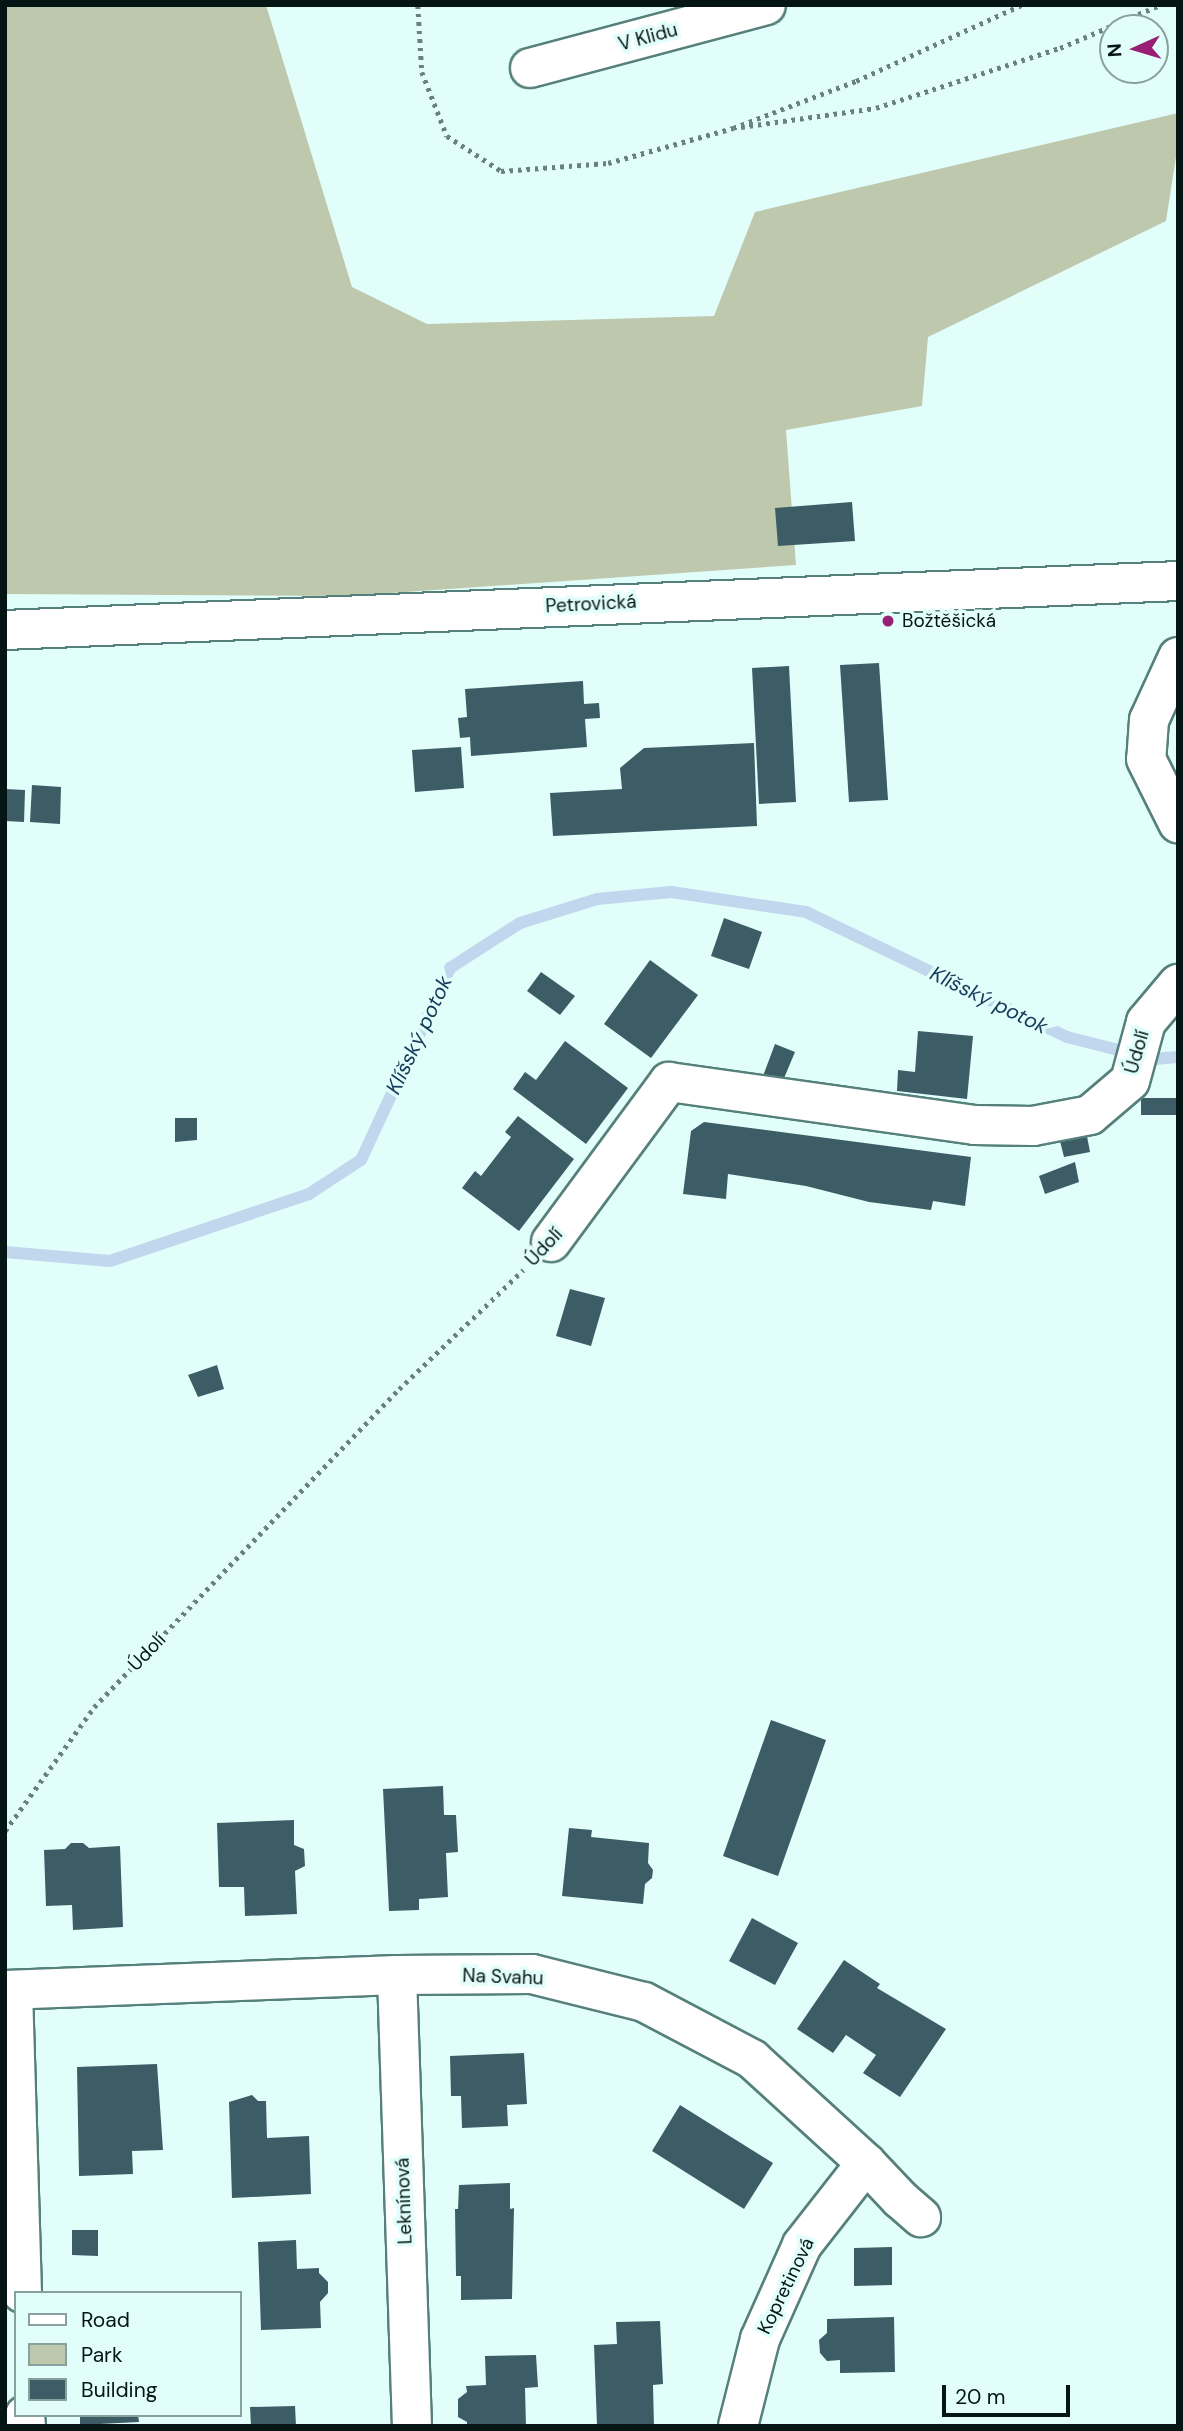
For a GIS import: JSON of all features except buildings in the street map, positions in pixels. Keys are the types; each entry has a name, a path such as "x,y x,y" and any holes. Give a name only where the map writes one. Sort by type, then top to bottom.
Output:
{"street":[{"name":"V Klidu","path":"530,68 766,5"},
{"name":"Petrovická","path":"5,630 1178,581"},
{"path":"1178,657 1149,720 1146,759 1178,823"},
{"name":"Údolí","path":"551,1242 670,1082 975,1125 1033,1126 1090,1115 1130,1081 1146,1022 1178,984"},
{"name":"Na Svahu","path":"9,1990 397,1975 533,1974 644,2002 752,2059 921,2217"},
{"name":"Leknínová","path":"397,1975 412,2426"},
{"path":"9,1990 22,2291"},
{"name":"Kopretinová","path":"738,2426 760,2339 802,2245 866,2163"}],"path":[{"path":"418,5 422,72 447,136 501,171 608,163 733,128 856,82 1021,5"},
{"path":"733,128 876,108 1060,48 1160,5"},
{"name":"Údolí","path":"5,1830 94,1707 399,1389 551,1242"}],"green space":[{"path":"5,5 266,5 352,287 427,324 714,316 755,212 1178,113 1178,144 1166,221 928,337 922,406 786,430 796,565 348,596 5,594"}],"waterway":[{"name":"Klíšský potok","path":"5,1252 110,1261 309,1194 361,1160 450,968 520,923 597,899 671,892 806,912 1067,1037 1154,1059 1178,1057"}],"place":[{"name":"Božtěšická","path":"888,621"}]}
